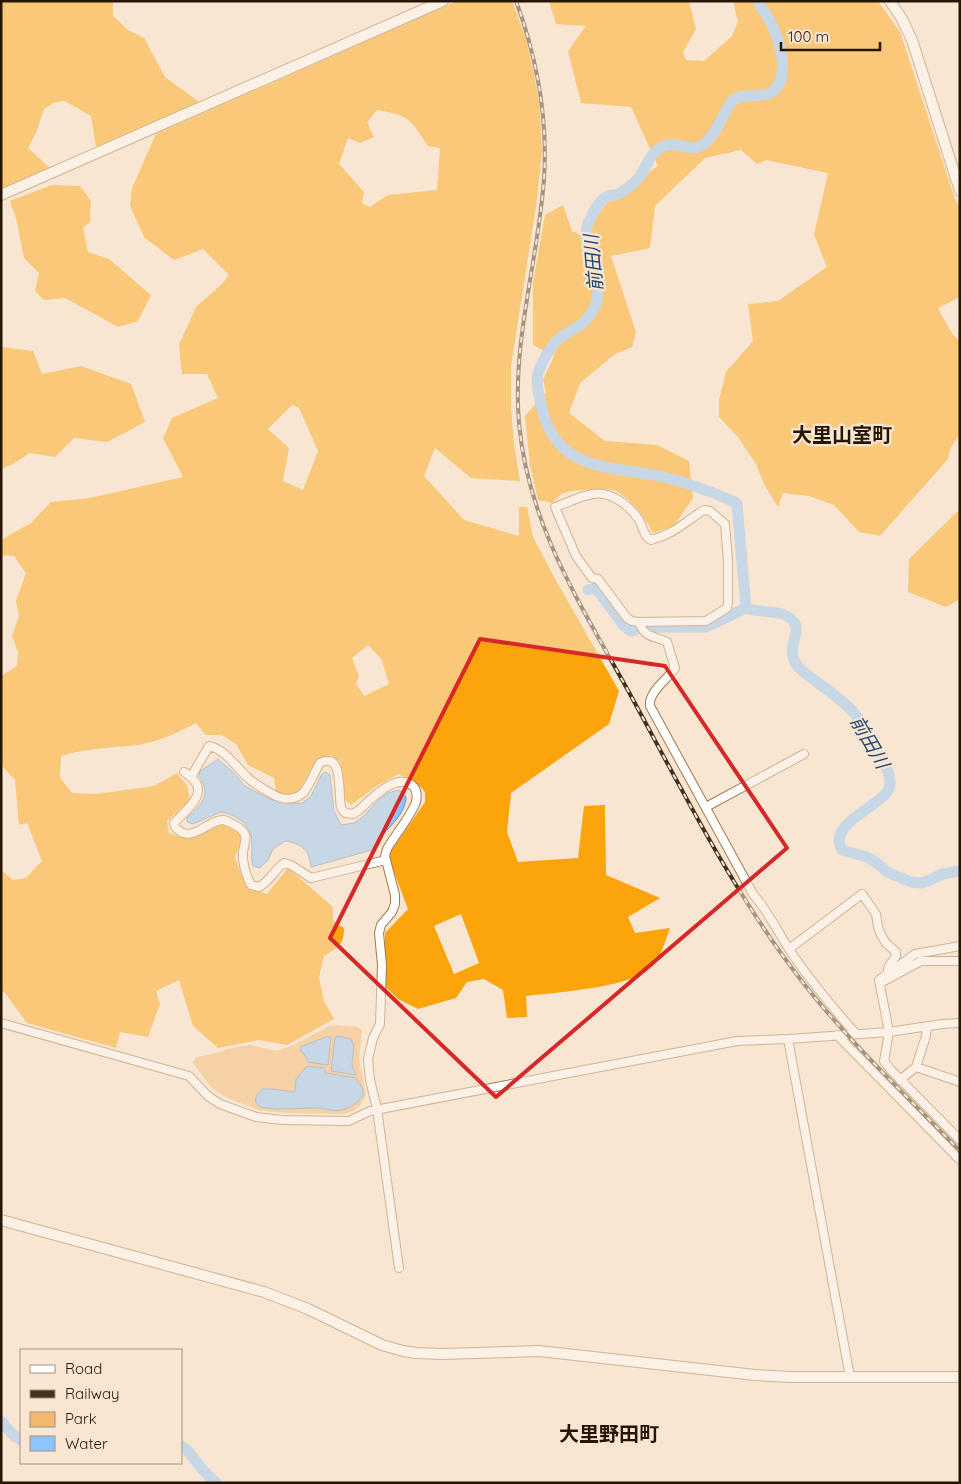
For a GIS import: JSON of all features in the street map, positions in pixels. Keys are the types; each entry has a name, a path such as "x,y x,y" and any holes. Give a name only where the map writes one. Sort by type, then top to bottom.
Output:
{"street":[{"path":"1,195 443,1"},
{"path":"890,1 902,19 912,40 960,191"},
{"path":"641,626 706,621 727,608 728,561 725,524 710,511 704,510 676,530 651,540 647,538 640,521 628,507 609,495 592,494 555,507 576,556 592,578 598,579 627,618 641,626 645,634 667,642 675,668 652,694 650,706 753,894 763,905 789,949 827,1001 856,1034"},
{"path":"386,860 311,878 291,865 284,863 277,868 267,883 260,887 252,884 247,877 242,858 246,836 243,830 225,820 215,822 204,829 194,832 184,833 174,827 174,823 192,806 197,798 196,783 188,774 209,746 215,747 250,779 281,798 290,799 303,793 320,763 325,760 331,761 336,766 341,808 345,813 353,814 390,784 406,783 413,786 416,791 415,804 387,849 385,856 395,895 395,904 392,912 381,925 379,933 382,965 380,1024 368,1058 399,1268"},
{"path":"706,807 804,754"},
{"path":"789,949 862,894 876,914 878,927 886,943 896,952 896,956 889,966 887,974"},
{"path":"960,946 915,954 879,980 889,1032 884,1061 900,1080 960,1140"},
{"path":"880,983 922,961 960,961"},
{"path":"1,1023 189,1076 208,1096 220,1104 256,1117 282,1120 349,1121 370,1111 736,1041 788,1040 889,1032 960,1023"},
{"path":"900,1080 916,1067 926,1036 926,1027"},
{"path":"837,1035 960,1160"},
{"path":"788,1040 850,1377"},
{"path":"916,1067 960,1082"},
{"path":"1,1220 264,1292 308,1309 382,1345 403,1351 441,1354 539,1351 755,1375 790,1377 960,1377"}],"highlighted area":[{"path":"480,639 665,666 787,848 496,1097 330,938"}],"green space":[{"path":"331,1025 358,1027 362,1030 359,1058 366,1095 360,1106 353,1111 343,1114 284,1113 259,1110 217,1092 193,1063 197,1057 250,1045 277,1051 294,1045"}],"shaded area":[{"path":"1,1 113,1 113,16 128,30 144,38 165,77 199,102 96,147 91,116 65,101 55,102 44,109 36,133 28,148 50,168 1,189"},
{"path":"457,1 512,1 526,39 534,73 540,109 542,153 536,207 511,366 511,407 520,481 471,478 435,448 424,476 464,520 519,536 519,507 527,507 533,537 619,691 609,724 511,793 507,832 518,862 578,858 584,806 605,805 606,875 660,898 628,917 635,933 670,928 655,964 642,974 628,980 593,988 526,996 527,1017 507,1018 503,990 484,979 467,982 456,998 418,1009 398,999 385,986 385,933 408,909 388,856 425,802 425,792 419,785 399,774 378,785 351,805 344,799 340,762 331,755 318,759 299,791 288,796 276,791 274,778 248,765 236,744 222,735 206,735 196,723 146,744 89,750 61,756 60,778 72,793 97,794 154,786 177,773 187,785 190,800 167,821 169,833 187,839 224,824 243,836 235,858 247,888 267,894 288,868 333,907 333,921 344,928 343,938 336,948 324,956 319,977 324,1001 334,1019 287,1045 259,1040 218,1048 193,1026 179,980 156,991 160,1004 148,1037 120,1032 116,1048 27,1023 5,993 1,991 1,870 13,880 26,878 42,861 27,823 19,825 15,780 1,765 1,676 17,666 18,652 12,636 19,616 16,601 26,573 14,556 1,555 1,540 31,523 51,502 90,498 183,477 163,438 172,418 218,398 207,374 182,374 179,345 196,307 221,285 229,275 203,249 174,260 144,237 130,206 132,188 156,134","holes":["377,110 397,114 412,124 428,146 440,148 437,190 388,195 370,207 362,203 364,192 339,164 348,138 360,143 374,137 367,122","292,405 299,408 318,451 303,490 283,481 289,448 268,429","368,645 382,660 389,684 364,696 356,684 359,676 352,658","461,914 479,963 454,974 434,926"]},
{"path":"549,1 689,1 696,29 683,52 686,60 704,61 732,36 738,21 733,1 878,1 900,32 955,199 960,209 960,297 938,308 951,332 960,342 960,434 951,447 948,459 880,536 859,532 834,505 809,496 783,493 778,507 764,484 756,464 738,437 719,417 719,400 726,372 753,341 748,304 778,301 827,267 814,235 828,173 766,160 757,164 741,150 705,158 655,206 650,248 611,256 636,332 632,347 615,354 580,383 569,413 605,441 657,445 689,461 693,498 674,526 653,533 634,505 614,490 564,493 552,503 538,500 530,465 525,416 546,392 543,380 554,356 533,345 533,283 545,215 563,205 572,231 582,236 607,203 658,166 631,107 581,103 568,51 586,26 556,24"},
{"path":"52,185 80,186 91,201 90,222 83,228 88,252 109,259 151,295 138,321 118,327 65,298 44,300 35,291 39,273 24,258 16,218 10,201"},
{"path":"1,347 33,351 42,374 81,366 131,384 145,422 107,442 74,438 55,457 30,453 1,469"},
{"path":"960,509 960,599 946,607 908,592 909,559"}],"water":[{"path":"218,759 245,786 269,799 290,804 302,803 311,796 322,774 325,772 330,775 334,811 341,825 354,823 380,799 392,792 400,790 406,797 405,805 402,812 372,850 311,867 309,856 301,846 285,841 273,849 268,860 260,868 253,866 251,837 246,826 238,818 221,812 193,824 187,822 187,818 201,803 205,794 205,788 199,772"},
{"path":"326,1037 331,1037 328,1065 307,1062 300,1047"},
{"path":"335,1037 351,1039 354,1048 352,1065 356,1075 331,1071"},
{"path":"307,1066 325,1068 325,1073 356,1078 363,1090 362,1097 351,1106 339,1110 315,1108 276,1109 262,1107 256,1103 256,1097 262,1089 295,1092 296,1079"}],"waterway":[{"name":"前田川","path":"758,1 772,25 781,51 781,80 777,87 766,95 742,96 733,100 713,134 699,147 669,145 659,148 635,182 619,194 605,197 597,206 588,223 586,238 587,249 597,281 596,303 588,318 565,334 551,347 537,377 541,405 548,427 558,443 571,454 586,462 679,481 716,494 737,504 746,608 783,614 793,621 796,625 796,630 792,652 796,664 850,708 868,732 889,775 890,783 887,792 847,825 841,833 839,841 842,850 867,857 887,872 911,882 921,883 942,874 960,871"},
{"name":"前田川","path":"588,590 596,588 624,626 631,631 645,627 706,627 746,608"},
{"path":"1,1421 13,1435 20,1439"},
{"path":"182,1447 216,1483"}],"railway":[{"path":"516,1 535,66 544,133 545,156 541,210 522,331 518,392 519,423 524,459 544,527 573,591 686,799 752,910 776,946 819,1003 960,1151"}],"district":[{"name":"大里山室町","path":"842,434"},
{"name":"大里野田町","path":"609,1433"}]}
